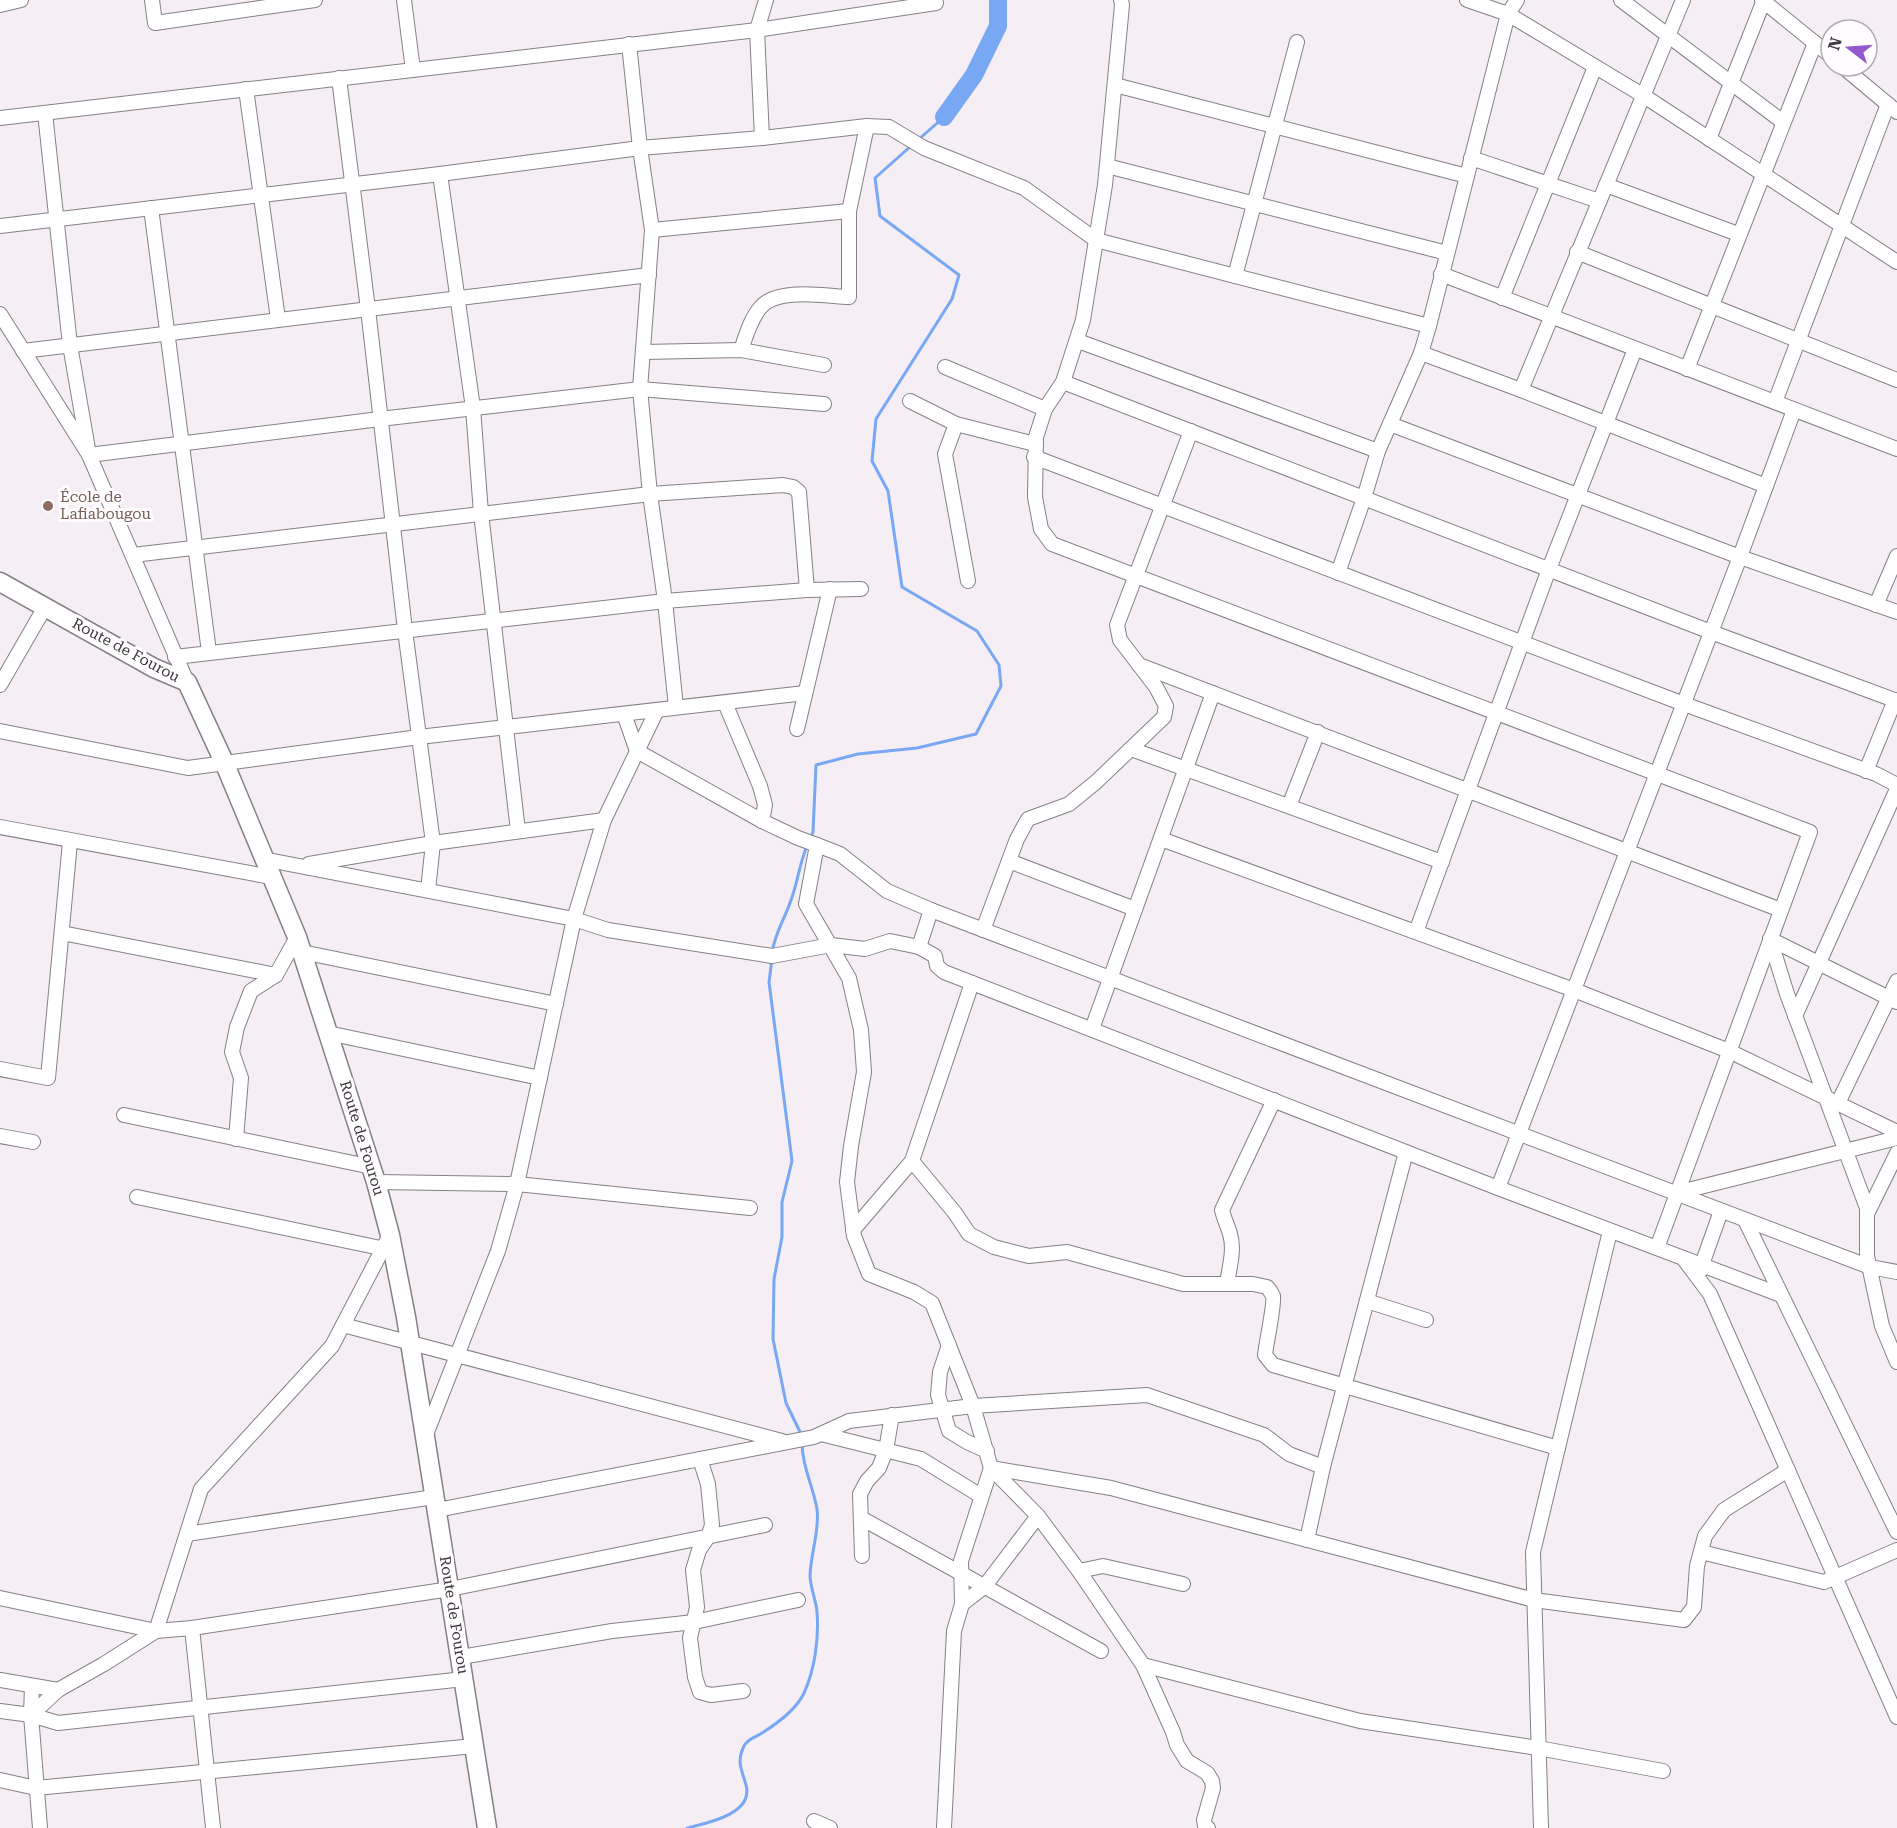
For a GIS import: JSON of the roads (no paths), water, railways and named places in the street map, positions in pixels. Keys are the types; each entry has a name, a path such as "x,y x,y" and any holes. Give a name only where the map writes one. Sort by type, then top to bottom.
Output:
{"main road":[{"name":"Route de Fourou","path":"0,582 154,668 187,682 224,762 300,945 374,1174 410,1342 487,1828"}],"street":[{"path":"0,5 21,0"},
{"path":"152,0 155,23 315,0"},
{"path":"404,0 413,70"},
{"path":"762,138 757,30 766,0"},
{"path":"1121,0 1107,166 1078,341 1064,382 1045,409 1036,436 1035,497 1041,529 1052,544 1810,832 1657,1248"},
{"path":"1467,0 1508,14 1644,96 1897,262"},
{"path":"1338,573 1378,451 1421,353 1508,14 1517,0"},
{"path":"1621,0 1783,122"},
{"path":"1521,390 1683,0"},
{"path":"1709,139 1763,0 1819,46"},
{"path":"0,118 757,30 936,3"},
{"path":"1235,276 1297,42"},
{"path":"1687,369 1738,234 1815,43"},
{"path":"630,44 640,148 652,230 640,388 650,494 665,601 676,707"},
{"path":"1502,298 1595,67"},
{"path":"339,78 418,737 433,843 428,890"},
{"path":"1775,402 1840,226 1892,108 1856,78"},
{"path":"1115,86 1467,176"},
{"path":"246,89 278,319"},
{"path":"45,113 70,345 89,455"},
{"path":"741,350 753,318 762,305 772,297 792,294 849,297 849,211 867,126"},
{"path":"0,226 640,148 762,138 867,126 889,128 924,148 1024,188 1096,240 1429,326"},
{"path":"1471,158 1599,201"},
{"path":"1107,166 1447,253"},
{"path":"440,174 473,408 482,513 518,831"},
{"path":"1606,184 1738,234"},
{"path":"151,208 209,652"},
{"path":"652,230 849,211"},
{"path":"1577,252 1897,380"},
{"path":"1441,274 1897,449"},
{"path":"23,351 649,275"},
{"path":"0,314 89,455 187,682"},
{"path":"1078,341 1378,451"},
{"path":"1416,932 1549,569 1635,349"},
{"path":"643,352 741,350 824,365"},
{"path":"1421,353 1766,486"},
{"path":"945,367 1045,409"},
{"path":"1064,382 1711,632 1896,700 1866,771"},
{"path":"89,455 640,388 824,404"},
{"path":"910,401 956,424 1035,451 1163,506 1683,704 1866,771 1897,787 1795,1016"},
{"path":"1498,1188 1740,557 1794,410"},
{"path":"956,424 945,454 968,581"},
{"path":"1390,424 1740,557 1897,612"},
{"path":"983,930 1017,839 1028,819 1069,804 1096,782 1164,717 1166,706 1156,687 1120,639 1118,625 1191,431"},
{"path":"133,555 650,494 783,485 793,487 799,492 807,590"},
{"path":"1876,605 1897,556"},
{"path":"175,657 665,601 807,590 861,589"},
{"path":"797,729 830,590"},
{"path":"0,685 45,607"},
{"path":"1139,665 1781,910"},
{"path":"0,731 188,768 418,737 805,693"},
{"path":"1092,1029 1213,693"},
{"path":"725,703 760,786 765,805 762,821"},
{"path":"425,1438 498,1251 517,1184 574,919 604,820 657,711"},
{"path":"624,714 637,751 762,821 840,854 887,891 983,930 1744,1220 1870,1267 1897,1272"},
{"path":"1290,806 1317,732"},
{"path":"1131,748 1442,862"},
{"path":"300,865 433,843 604,820"},
{"path":"0,827 70,842 271,877"},
{"path":"1161,839 1574,990 1729,1051 1897,1131"},
{"path":"0,1069 48,1078 70,842"},
{"path":"816,845 806,904 849,978 861,1030 864,1072 847,1182 853,1230 868,1274 914,1292 932,1303 973,1406 991,1468 1038,1516 1079,1571 1143,1665 1177,1745 1187,1761 1207,1773 1212,1781 1213,1788 1204,1820 1208,1828"},
{"path":"263,859 574,919 608,930 772,956 831,945 866,949 890,940 919,947 935,956 937,966 944,972 1498,1188 1683,1257 1700,1271 1781,1295"},
{"path":"1009,861 1135,909"},
{"path":"919,947 931,910"},
{"path":"62,933 276,975"},
{"path":"1770,939 1893,1000"},
{"path":"1770,939 1795,1016 1832,1100 1846,1151 1867,1208 1870,1267 1882,1326 1897,1362"},
{"path":"236,1139 241,1078 232,1052 237,1027 251,991 276,975 300,945 556,1004"},
{"path":"1832,1100 1893,1000 1897,981"},
{"path":"853,1230 912,1161 972,982"},
{"path":"328,1033 540,1078"},
{"path":"1227,1284 1232,1252 1230,1234 1222,1210 1274,1100"},
{"path":"124,1115 236,1139 374,1174 517,1184 750,1208"},
{"path":"0,1136 33,1142"},
{"path":"1676,1193 1897,1138"},
{"path":"1307,1540 1323,1467 1346,1387 1406,1152"},
{"path":"1867,1214 1897,1153"},
{"path":"912,1161 956,1213 969,1234 994,1247 1029,1256 1067,1252 1183,1284 1253,1284 1267,1287 1272,1295 1273,1304 1267,1329 1265,1355 1273,1365 1558,1448"},
{"path":"31,1715 58,1690 156,1631 201,1489 332,1346 389,1245 137,1197"},
{"path":"1721,1211 1700,1271 1897,1717"},
{"path":"1744,1220 1897,1532"},
{"path":"1541,1828 1533,1552 1610,1231"},
{"path":"1367,1301 1426,1320"},
{"path":"343,1324 458,1355 803,1439 886,1450 921,1460 981,1496"},
{"path":"949,1345 940,1372 938,1395 949,1431 987,1451"},
{"path":"187,1534 436,1504 700,1459 803,1439 849,1421 973,1406 1147,1395 1264,1435 1289,1454 1323,1467"},
{"path":"862,1556 860,1494 867,1481 879,1468 886,1450 892,1415"},
{"path":"700,1459 710,1498 712,1525 708,1537 699,1550 693,1570 697,1607 690,1638 695,1677 699,1692 711,1695 743,1691"},
{"path":"991,1468 1111,1488 1534,1600 1684,1620 1694,1607 1697,1566 1705,1536 1724,1510 1788,1470"},
{"path":"944,1828 954,1631 962,1604 961,1561 991,1468"},
{"path":"962,1604 984,1587 1038,1516"},
{"path":"861,1518 1101,1651"},
{"path":"0,1598 156,1631 192,1628 450,1589 765,1525"},
{"path":"1701,1552 1824,1582 1897,1550"},
{"path":"1079,1571 1103,1566 1183,1584"},
{"path":"460,1657 612,1631 694,1622 798,1600"},
{"path":"192,1628 213,1828"},
{"path":"1143,1665 1360,1720 1538,1748 1663,1771"},
{"path":"0,1711 31,1715 58,1723 464,1679"},
{"path":"0,1680 58,1690"},
{"path":"32,1686 31,1715 40,1828"},
{"path":"0,1780 36,1788 474,1746"},
{"path":"814,1821 830,1828"}],"waterway":[{"path":"944,117 974,75 998,26 998,0"},
{"path":"918,140 944,117"},
{"path":"811,837 816,765 858,754 917,748 976,734 1001,686 999,665 977,631 902,587 888,491 872,461 876,419 952,299 959,275 880,216 875,178 911,146"},
{"path":"772,953 775,939 789,907 807,846"},
{"path":"772,959 769,982 792,1161 782,1202 782,1237 774,1279 773,1339 786,1403 802,1436"},
{"path":"687,1828 727,1816 743,1803 747,1795 740,1761 745,1744 786,1716 801,1699 811,1674 817,1643 817,1622 810,1577 818,1517 802,1442"}],"place":[{"name":"École de Lafiabougou","path":"48,506"}]}
